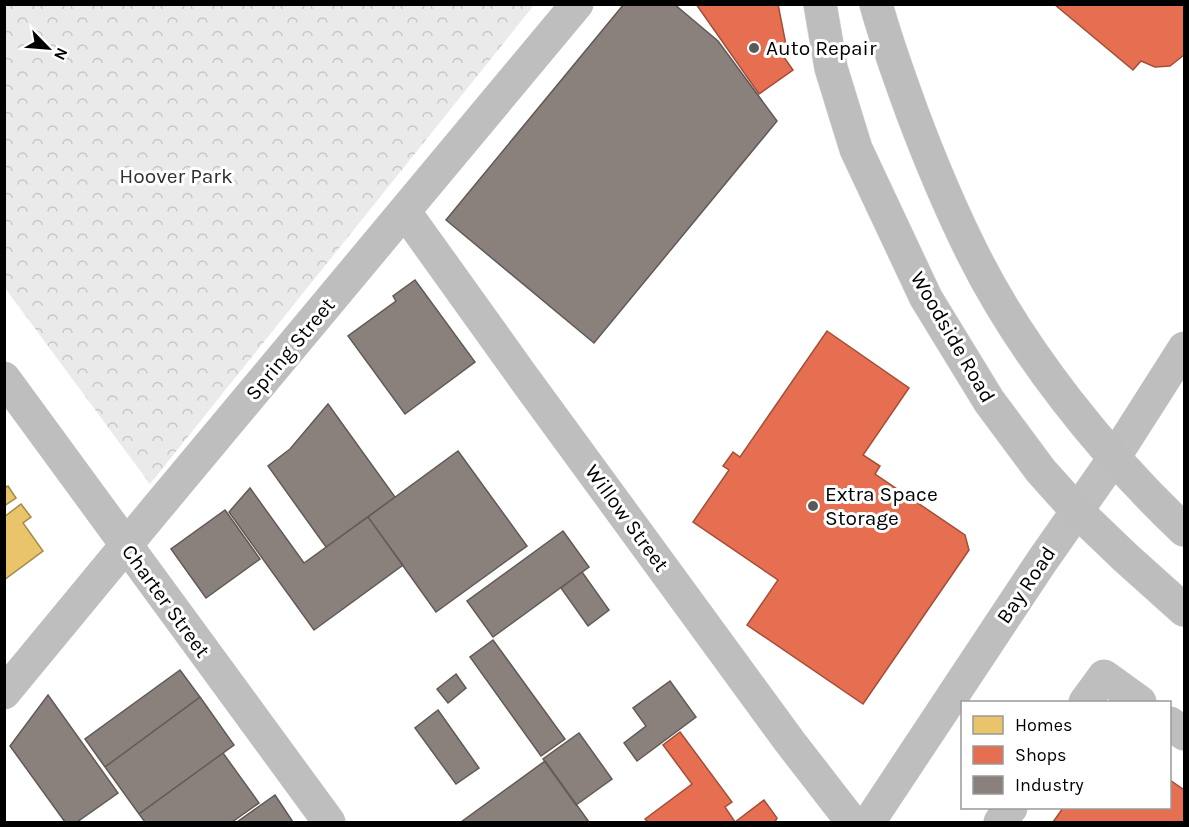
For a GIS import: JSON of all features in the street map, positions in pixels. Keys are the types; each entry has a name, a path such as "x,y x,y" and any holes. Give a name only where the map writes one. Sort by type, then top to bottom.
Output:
{"highway":[{"name":"Woodside Road","path":"820,4 831,68 856,149 926,298 989,401 1041,471 1077,511 1185,610"},
{"path":"876,4 886,41 925,147 973,255 1016,329 1083,421 1114,458 1156,504 1185,530"}],"street":[{"name":"Spring Street","path":"4,693 577,4"},
{"name":"Willow Street","path":"405,212 783,733 852,822"},
{"name":"Bay Road","path":"869,822 1042,561 1114,458 1185,348"},
{"name":"Charter Street","path":"4,378 329,822"},
{"path":"1086,701 1104,676 1139,701"},
{"path":"1171,724 1185,734"},
{"path":"1000,822 1010,809"}],"green space":[{"name":"Hoover Park","path":"4,5 534,5 150,484 5,288"}],"building: Homes":[{"path":"8,486 16,498 4,506 4,488"},
{"path":"21,504 31,517 23,523 43,551 4,580 4,517"}],"building: Shops":[{"name":"Auto Repair","path":"696,4 778,4 786,45 779,50 793,70 759,94"},
{"path":"1054,4 1184,4 1184,55 1170,66 1155,67 1141,61 1133,70"},
{"name":"Extra Space Storage","path":"827,331 909,388 863,455 880,466 875,474 965,535 969,550 863,704 747,625 778,580 693,522 729,470 723,466 733,452 740,457"},
{"path":"680,732 732,802 725,807 735,822 648,822 645,819 692,784 663,745"},
{"path":"1171,781 1184,790 1184,822 1053,822 1062,809 1171,809"},
{"path":"764,800 777,818 775,822 735,822"}],"building: Industry":[{"path":"624,4 674,4 718,41 777,121 594,343 446,220"},
{"path":"415,280 475,362 405,414 348,336 396,301 393,296"},
{"path":"328,404 395,497 326,547 268,466 290,449"},
{"path":"458,451 527,546 436,612 368,517"},
{"path":"250,488 304,563 368,517 403,565 314,630 229,512"},
{"path":"225,510 260,559 206,598 171,549"},
{"path":"563,531 589,567 493,637 467,601"},
{"path":"582,572 609,610 588,626 561,588"},
{"path":"493,640 565,739 541,756 470,657"},
{"path":"180,670 200,697 105,767 85,739"},
{"path":"456,674 466,688 448,703 437,689"},
{"path":"670,681 696,717 637,761 624,743 646,726 633,708"},
{"path":"48,695 118,793 77,822 65,822 10,746"},
{"path":"200,697 234,745 139,814 105,767"},
{"path":"438,710 479,768 456,784 415,728"},
{"path":"579,733 612,779 576,805 543,759"},
{"path":"223,753 259,803 232,822 145,822 139,814"},
{"path":"545,761 589,822 461,822"},
{"path":"275,795 293,822 237,822"}],"place":[{"name":"Auto Repair","path":"754,48"},
{"name":"Extra Space Storage","path":"813,506"}]}
